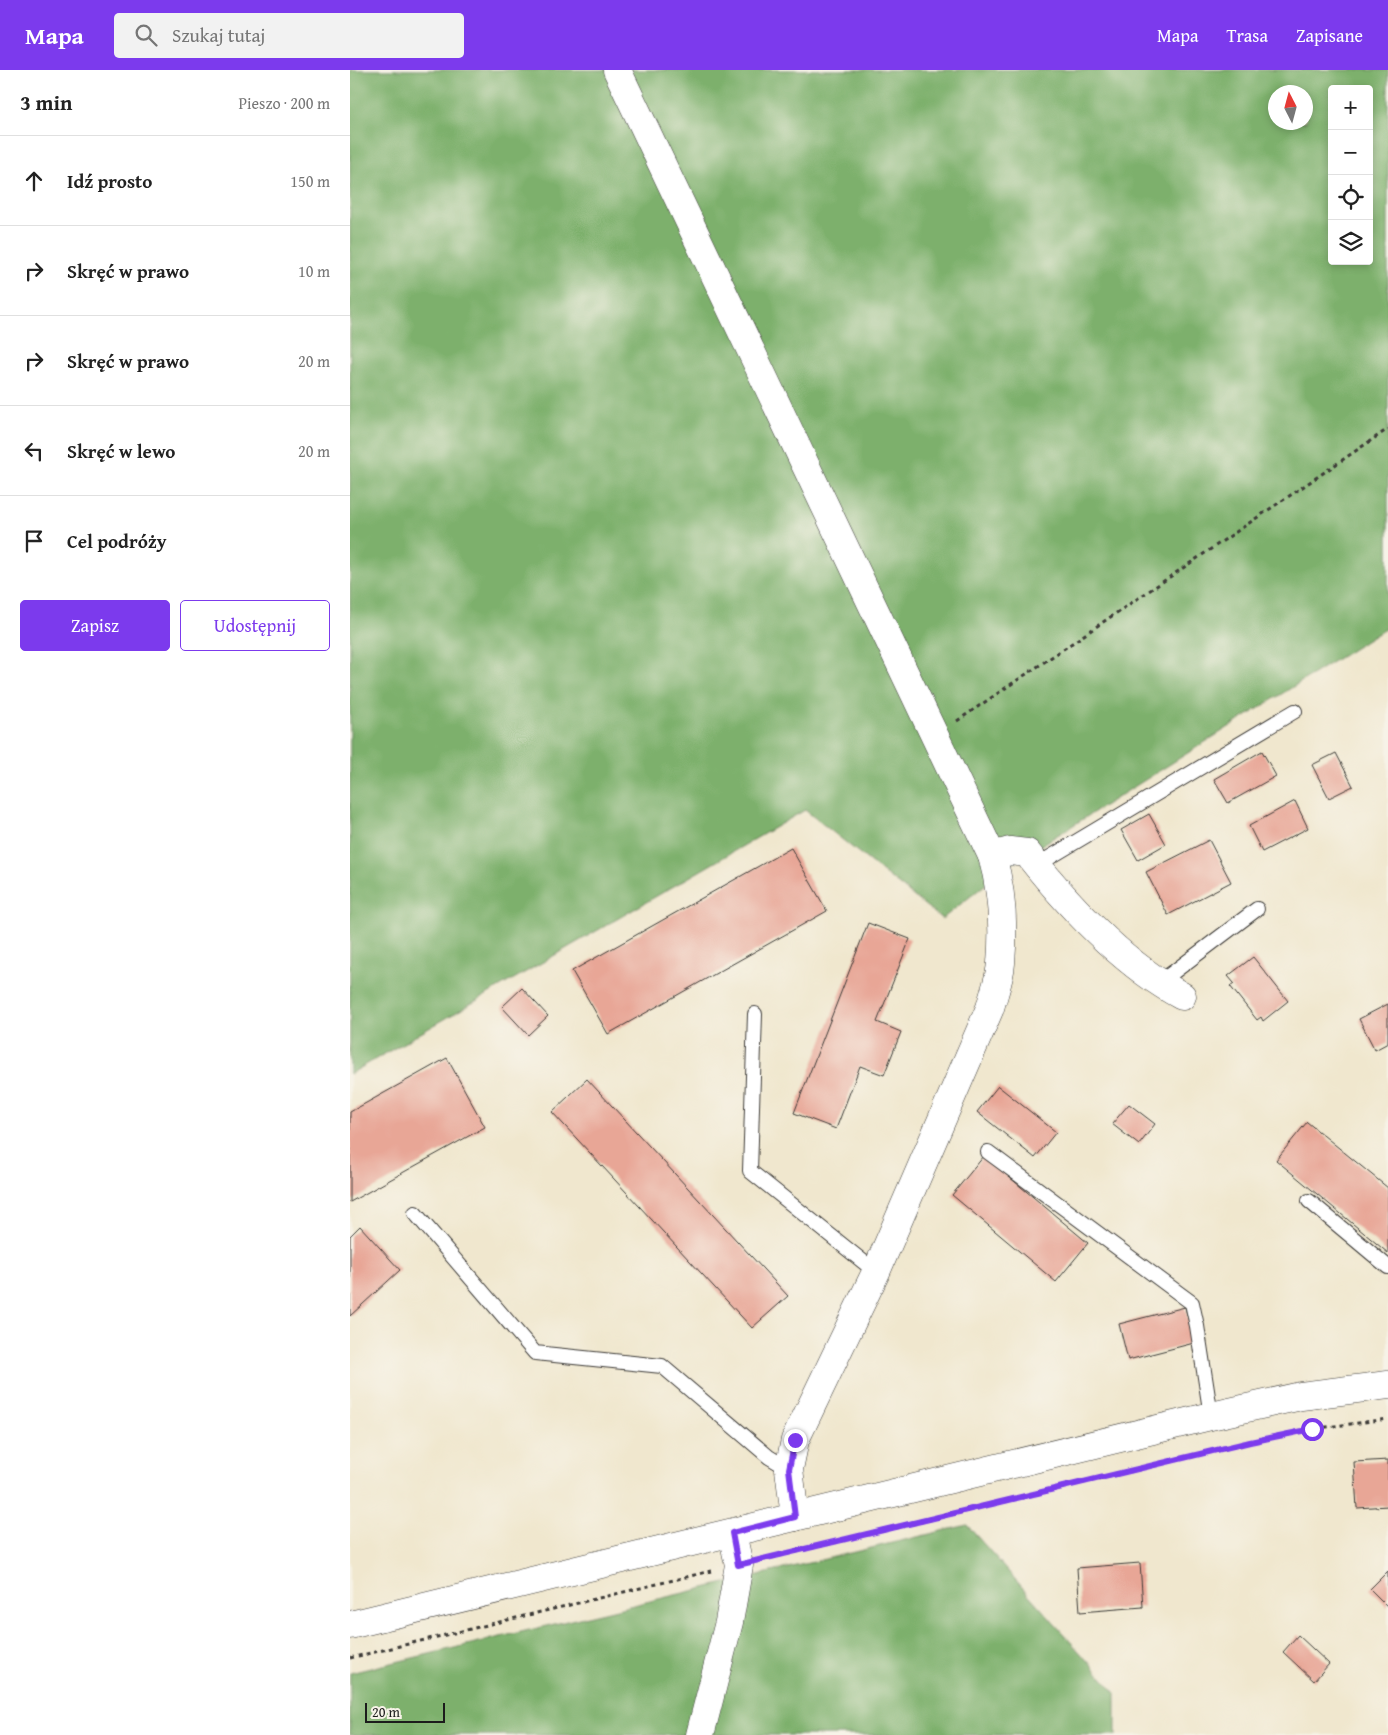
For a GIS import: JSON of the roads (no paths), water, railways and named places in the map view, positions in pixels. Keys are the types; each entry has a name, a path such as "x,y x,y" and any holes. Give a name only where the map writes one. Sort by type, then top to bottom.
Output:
{"street":[{"path":"617,70 992,856 998,877 1002,925 1001,964 990,1008 876,1272 795,1440 789,1469 795,1517"},
{"path":"992,856 1010,851 1027,853 1053,886 1111,944 1170,989"},
{"path":"350,1625 1211,1416 1300,1396 1388,1386"},
{"path":"700,1735 729,1622 738,1565 732,1533"}],"lane":[{"path":"1037,865 1295,711"},
{"path":"1170,989 1257,909"},
{"path":"755,1014 750,1172 876,1272"},
{"path":"988,1152 1192,1303 1198,1326 1211,1416"},
{"path":"1309,1201 1388,1267"},
{"path":"415,1213 535,1353 662,1366 769,1458 789,1469"}]}
